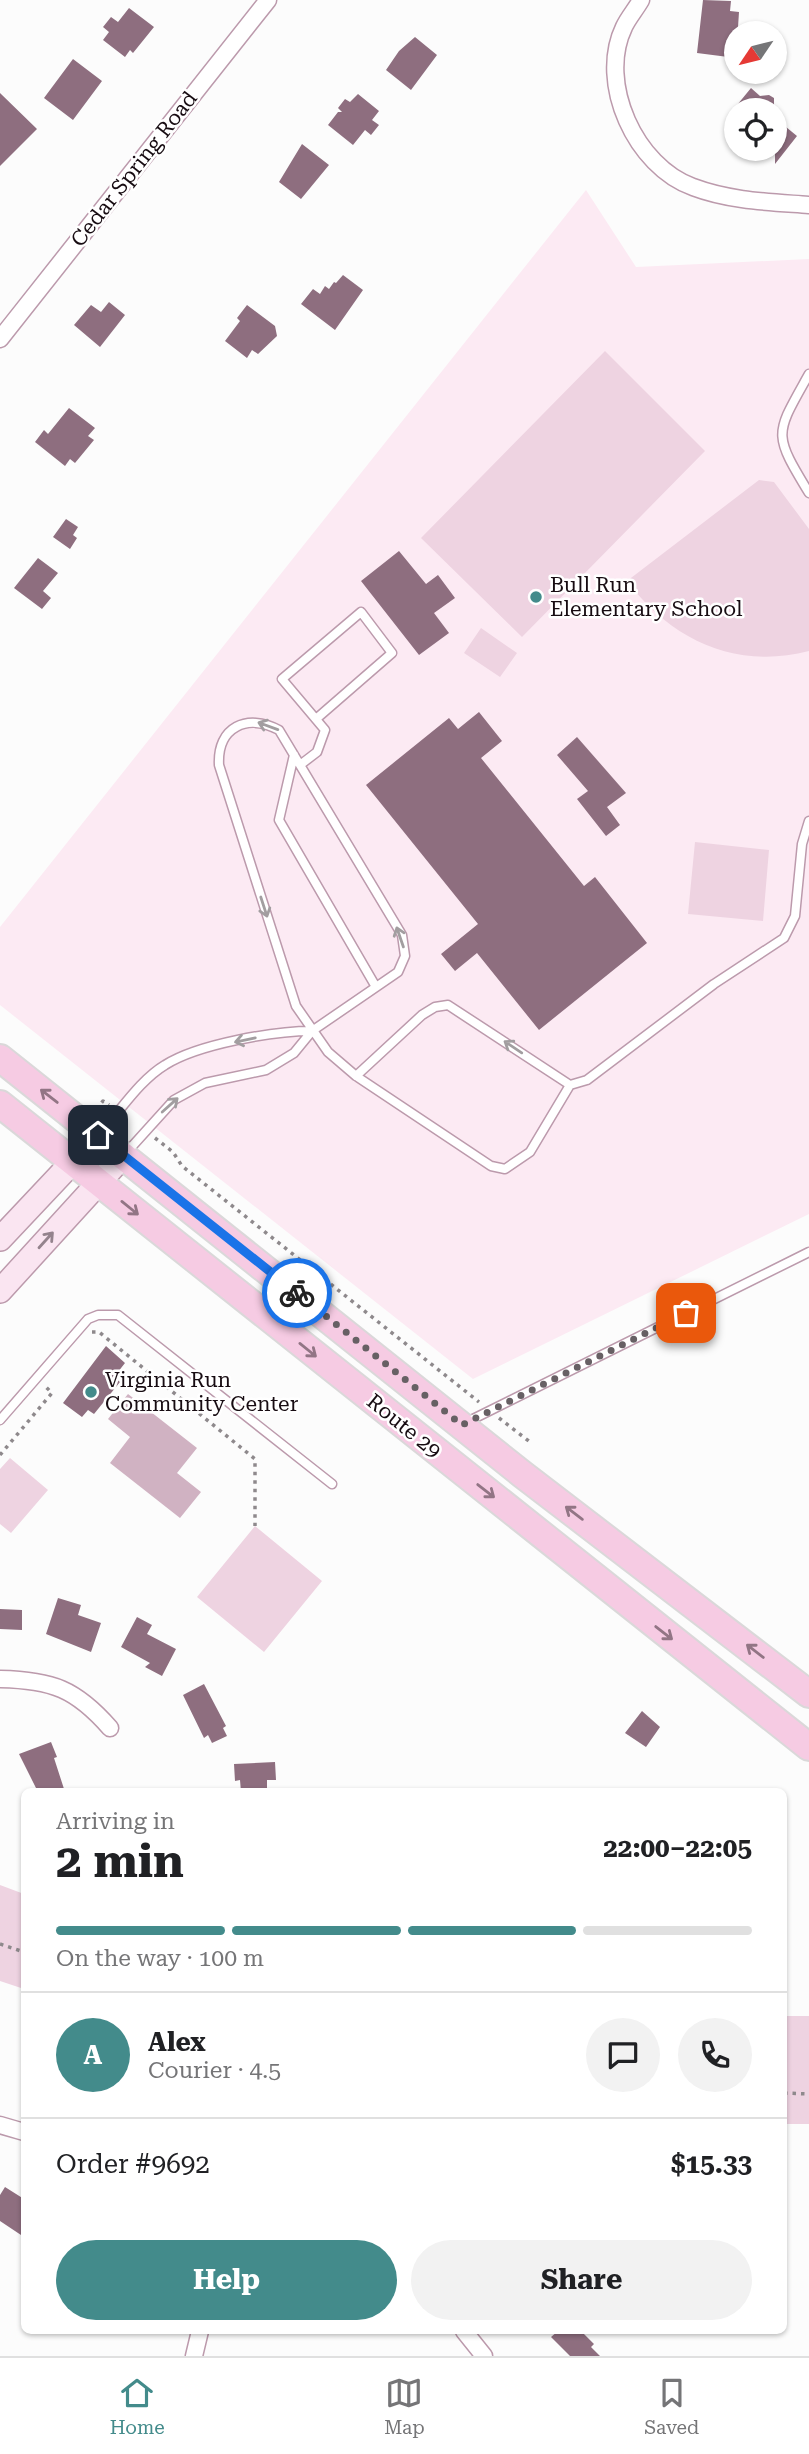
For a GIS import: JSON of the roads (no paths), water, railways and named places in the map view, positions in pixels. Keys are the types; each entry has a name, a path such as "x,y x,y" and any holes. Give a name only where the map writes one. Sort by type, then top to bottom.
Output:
{"main road":[{"name":"Route 29","path":"0,1058 462,1425 809,1694"},
{"name":"Route 29","path":"0,1104 809,1747"},
{"path":"0,1239 98,1135"},
{"path":"0,1291 124,1155"}],"street":[{"name":"Cedar Spring Road","path":"0,339 268,0"},
{"path":"641,0 623,28 615,70 626,125 650,159 691,187 754,201 809,205"},
{"path":"0,1679 39,1682 77,1694 110,1728"},
{"path":"0,2125 21,2132"},
{"path":"194,2356 199,2334"},
{"path":"466,2334 484,2356"}],"lane":[{"path":"809,374 781,424 780,435 784,452 809,493"},
{"path":"300,765 317,752 325,730 282,679 361,612 392,653 316,719"},
{"path":"124,1155 180,1096 205,1083 266,1070 294,1053 312,1031 398,972 405,956 402,935 279,730 264,722 248,722 227,735 218,747 219,765 296,1006 312,1031 328,1052 356,1076 491,1166 505,1170 530,1152 570,1084"},
{"path":"294,755 279,820 376,986"},
{"path":"356,1076 422,1015 435,1007 448,1005 570,1084 587,1080 714,984 784,938 795,916 802,844 809,821"},
{"path":"98,1135 163,1065 195,1050 283,1031 312,1031"},
{"path":"462,1425 809,1252"},
{"path":"0,1420 88,1319 98,1315 118,1315 332,1484"}],"place":[{"name":"Bull Run Elementary School","path":"536,597"},
{"name":"Virginia Run Community Center","path":"91,1392"}]}
